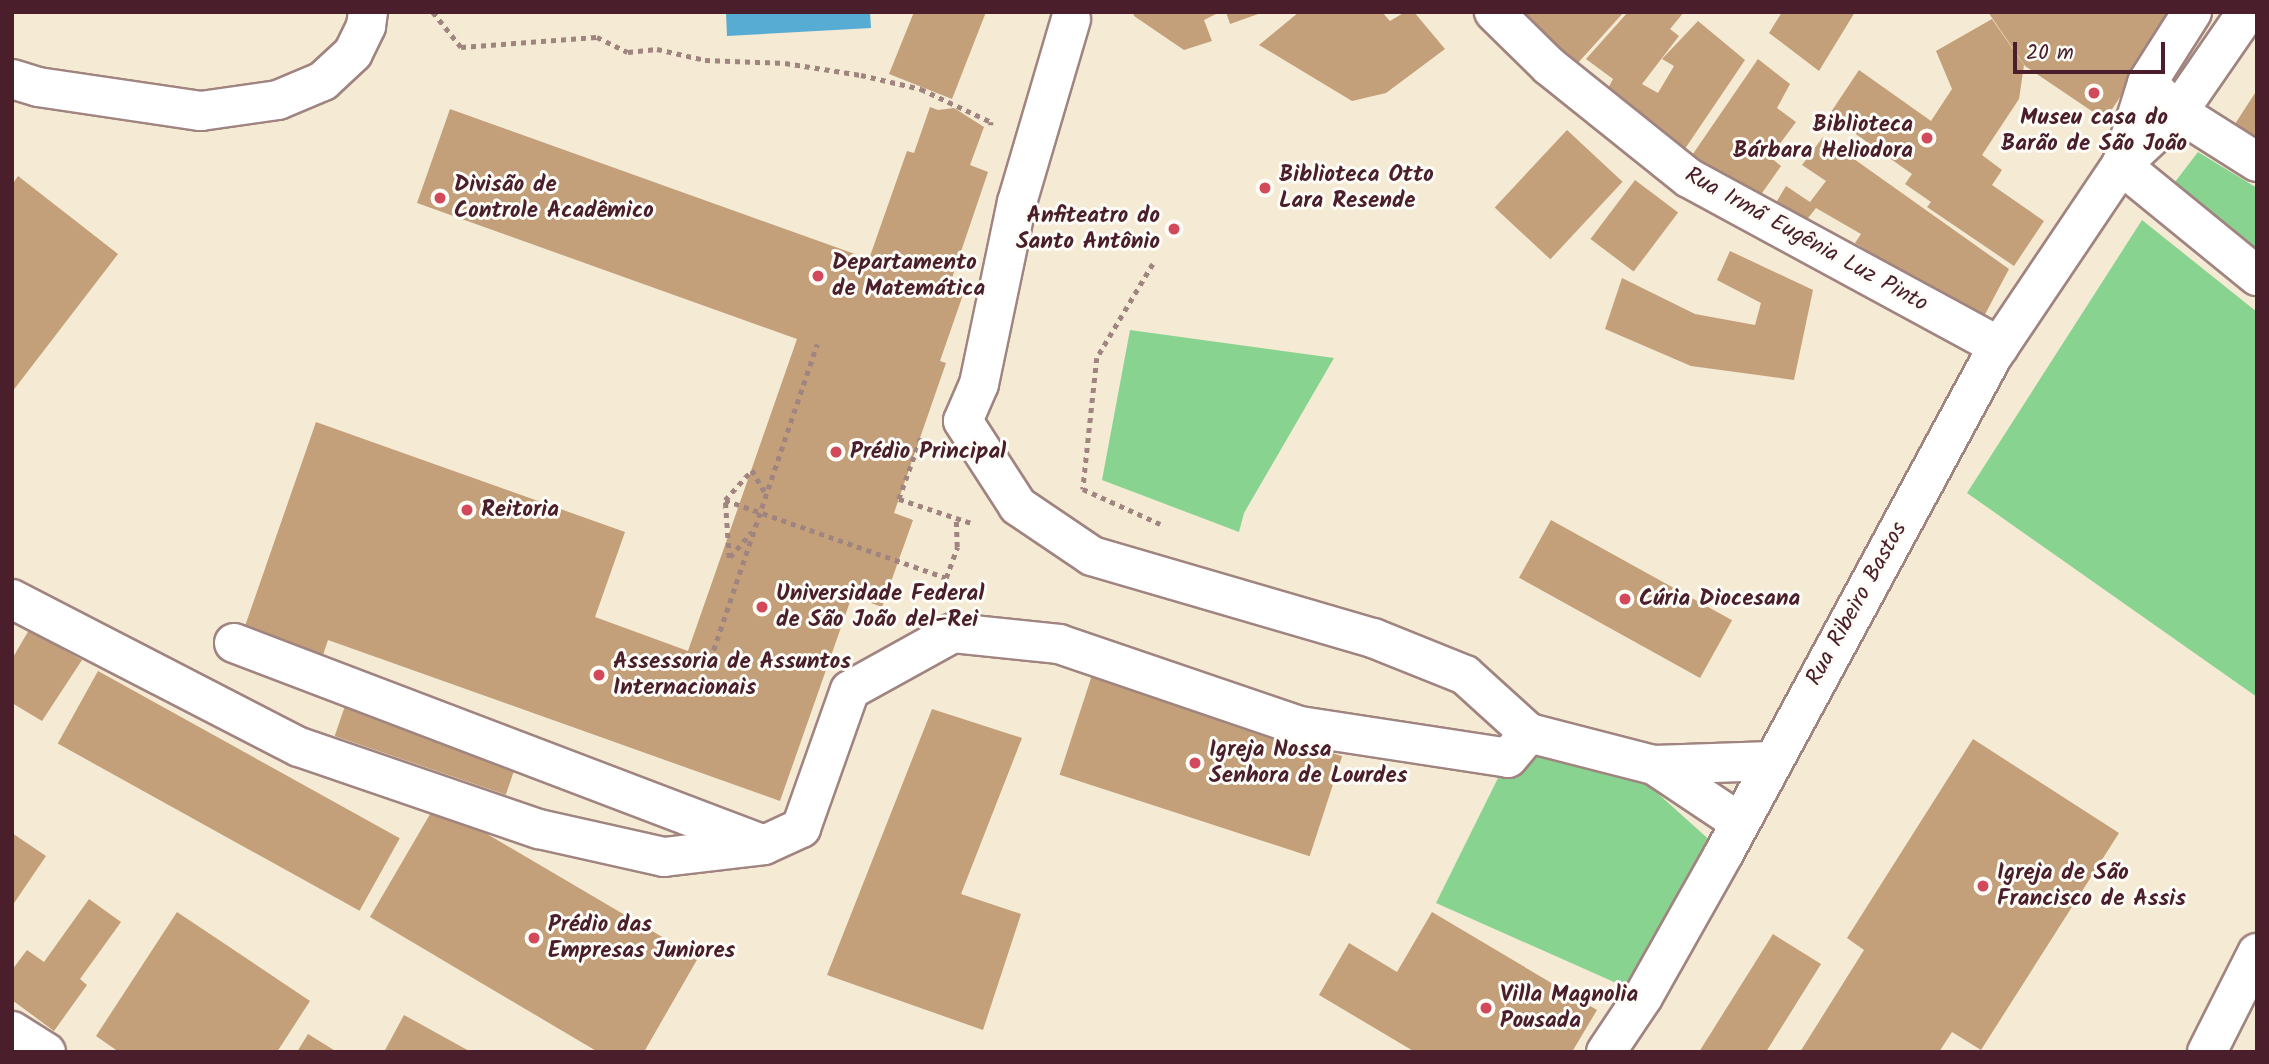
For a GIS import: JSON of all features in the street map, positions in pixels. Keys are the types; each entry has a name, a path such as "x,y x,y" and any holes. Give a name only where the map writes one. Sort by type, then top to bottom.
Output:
{"main road":[{"path":"12,79 38,87 201,111 278,100 323,81 353,53 366,26 368,12"},
{"name":"Rua Irmã Eugênia Luz Pinto","path":"1494,12 1549,65 1689,178 1999,346"},
{"path":"2121,165 2147,83 2192,12"},
{"path":"2121,165 2178,112 2247,12"},
{"path":"1071,19 1017,202 979,384 963,421 1018,506 1092,556 1374,638 1465,675 1529,733 1654,765 1772,761"},
{"path":"2147,83 2178,112 2257,162"},
{"path":"2121,165 2257,276"},
{"name":"Rua Ribeiro Bastos","path":"1606,1052 1643,997 1999,346 2121,165"},
{"path":"12,599 299,747 539,829 664,857 764,845 801,828 850,691 953,634 1059,644 1300,726 1507,758 1529,733"},
{"path":"234,643 764,845"},
{"path":"1654,765 1739,822"},
{"path":"2207,1052 2257,953"},
{"path":"12,1031 46,1052"}],"path":[{"path":"433,12 461,47 597,37 628,52 657,49 705,60 785,63 861,75 921,89 991,122 992,133"},
{"path":"1153,264 1097,358 1083,489 1165,527"},
{"path":"707,669 817,344"},
{"path":"924,432 899,499 956,518"},
{"path":"754,530 729,558 725,500 752,470 766,494"},
{"path":"725,500 790,520"}],"green space":[{"path":"2198,152 2257,188 2257,253 2175,182"},
{"path":"2142,220 2257,312 2257,697 1967,493"},
{"path":"1130,330 1334,358 1244,513 1239,532 1102,480"},
{"path":"1544,744 1645,782 1714,844 1632,990 1436,903 1508,758"}],"water":[{"path":"726,12 870,12 871,28 727,36"}],"building":[{"path":"914,12 986,12 952,99 889,74"},
{"path":"1133,12 1220,12 1204,20 1212,41 1184,50 1134,16"},
{"path":"1226,12 1261,12 1261,13 1230,24"},
{"path":"1299,12 1382,12 1390,21 1405,12 1414,12 1445,49 1386,93 1352,101 1259,45"},
{"path":"1506,12 1624,12 1567,75"},
{"path":"1628,12 1684,12 1670,29 1679,36 1642,84 1658,93 1674,66 1662,59 1698,21 1745,60 1674,165 1602,100 1613,79 1586,59"},
{"path":"1782,12 1855,12 1819,71 1769,33"},
{"name":"Museu casa do Barão de São João","path":"1988,12 2176,12 2105,120 2025,66"},
{"name":"Biblioteca Bárbara Heliodora","path":"1992,19 2024,65 2019,99 1982,155 2002,170 1992,185 2044,221 2014,266 1927,207 1931,202 1905,184 1912,174 1829,115 1859,70 1931,121 1952,89 1936,51"},
{"path":"1758,59 1790,84 1777,108 1796,122 1770,157 1781,166 1750,210 1684,167"},
{"path":"2257,90 2257,142 2233,127"},
{"name":"Prédio Principal","path":"930,107 938,110 954,108 984,127 970,165 988,172 951,281 966,286 940,361 946,363 894,513 913,520 882,607 852,596 780,801 328,640 323,655 245,626 316,422 625,532 595,617 688,651 797,339 417,203 450,109 869,259 907,151 914,153"},
{"path":"1567,130 1623,182 1550,259 1495,208"},
{"path":"1823,137 2009,269 1982,320 1855,243 1861,234 1816,208 1801,227 1771,211 1786,186 1810,202 1826,181 1802,165"},
{"path":"18,176 118,254 12,392 12,185"},
{"path":"1635,180 1678,212 1634,272 1590,239"},
{"path":"1730,251 1813,290 1794,380 1691,366 1605,329 1622,278 1695,314 1755,325 1761,303 1717,280"},
{"name":"Cúria Diocesana","path":"1551,520 1732,620 1700,678 1519,578"},
{"path":"29,630 82,660 42,721 12,703 12,659"},
{"path":"98,671 400,838 360,911 58,744"},
{"name":"Igreja Nossa Senhora de Lourdes","path":"1092,675 1342,756 1310,856 1060,775"},
{"path":"347,700 518,759 506,795 335,736"},
{"path":"932,709 1022,738 961,894 1021,914 983,1030 827,975"},
{"name":"Igreja de São Francisco de Assis","path":"1973,739 2119,833 1981,1050 1952,1032 1939,1052 1800,1052 1864,950 1847,938"},
{"name":"Prédio das Empresas Juniores","path":"436,804 698,958 644,1052 598,1052 370,917"},
{"path":"12,833 46,856 12,906"},
{"path":"89,899 121,922 80,979 87,985 54,1031 12,1000 12,970 27,950 44,962"},
{"path":"177,912 310,1001 277,1052 119,1052 96,1036"},
{"path":"1432,912 1597,1010 1572,1052 1415,1052 1319,995 1349,943 1397,972"},
{"path":"1773,934 1821,964 1766,1052 1699,1052"},
{"path":"404,1015 471,1052 384,1052"},
{"path":"308,1034 337,1052 297,1052"}],"place":[{"name":"Museu casa do Barão de São João","path":"2094,93"},
{"name":"Biblioteca Bárbara Heliodora","path":"1927,138"},
{"name":"Biblioteca Otto Lara Resende","path":"1265,188"},
{"name":"Divisão de Controle Acadêmico","path":"440,198"},
{"name":"Anfiteatro do Santo Antônio","path":"1174,229"},
{"name":"Departamento de Matemática","path":"818,276"},
{"name":"Prédio Principal","path":"836,452"},
{"name":"Reitoria","path":"467,510"},
{"name":"Cúria Diocesana","path":"1625,599"},
{"name":"Universidade Federal de São João del-Rei","path":"762,607"},
{"name":"Assessoria de Assuntos Internacionais","path":"599,675"},
{"name":"Igreja Nossa Senhora de Lourdes","path":"1195,763"},
{"name":"Igreja de São Francisco de Assis","path":"1983,886"},
{"name":"Prédio das Empresas Juniores","path":"534,938"},
{"name":"Villa Magnolia Pousada","path":"1486,1008"}]}
